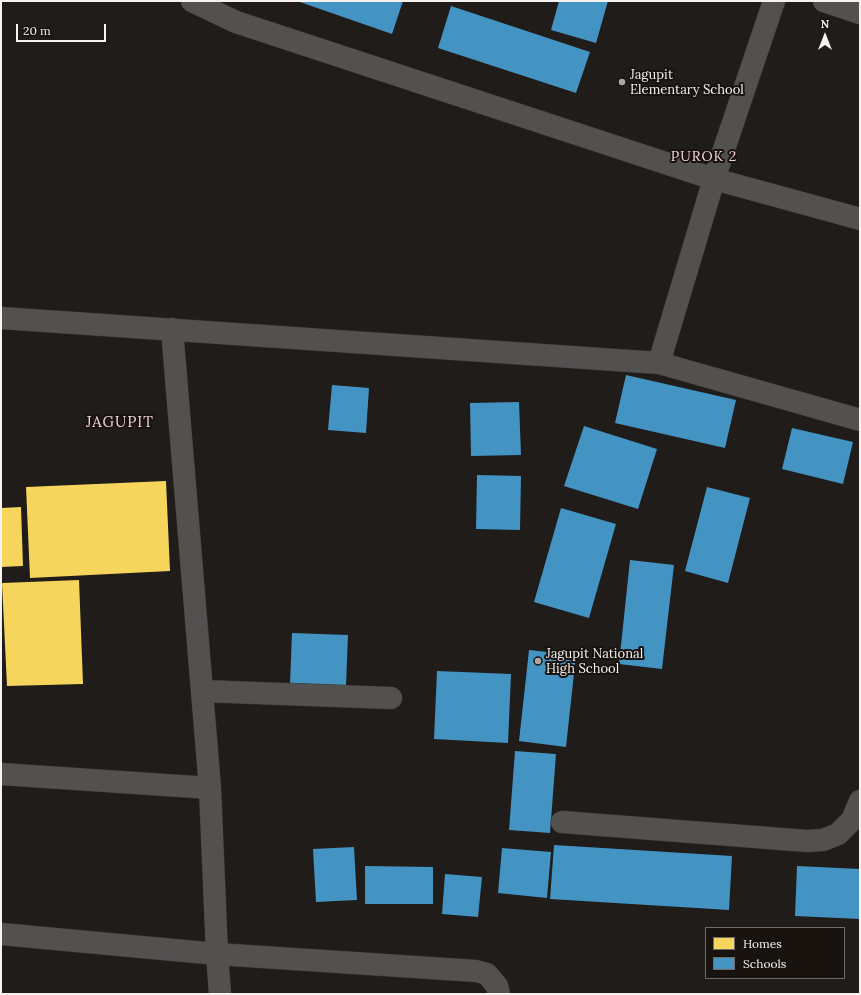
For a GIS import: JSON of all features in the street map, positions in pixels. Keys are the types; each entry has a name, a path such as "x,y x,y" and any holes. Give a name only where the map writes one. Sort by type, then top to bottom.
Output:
{"street":[{"path":"192,1 236,22 714,179 860,219"},
{"path":"659,363 714,179 774,1"},
{"path":"824,1 860,13"},
{"path":"1,318 659,363 860,420"},
{"path":"172,329 210,788 220,994"},
{"path":"202,691 391,698"},
{"path":"1,774 210,788"},
{"path":"562,822 818,841 838,834 852,820 860,801"},
{"path":"1,934 217,954 476,971 487,974 497,986 499,994"}],"building: Homes":[{"path":"166,481 170,571 30,578 26,487"},
{"path":"21,507 23,566 1,567 1,508"},
{"path":"79,580 83,684 7,686 2,583"}],"building: Schools":[{"path":"297,1 403,1 392,34"},
{"path":"559,1 608,1 596,43 551,30"},
{"path":"451,6 590,52 576,93 438,48"},
{"path":"626,375 736,400 725,448 615,423"},
{"path":"332,385 369,388 366,433 328,430"},
{"path":"519,402 521,455 471,456 470,403"},
{"path":"584,426 657,449 638,509 564,486"},
{"path":"792,428 853,442 843,484 782,469"},
{"path":"477,475 521,476 520,530 476,529"},
{"path":"707,487 750,498 728,583 685,571"},
{"path":"561,508 616,524 589,618 534,602"},
{"path":"630,560 674,565 662,669 619,664"},
{"path":"292,633 348,635 346,686 290,684"},
{"path":"529,650 576,655 566,747 519,741"},
{"path":"437,671 511,674 508,743 434,739"},
{"path":"515,751 556,754 550,833 509,830"},
{"path":"554,845 732,856 729,910 550,899"},
{"path":"354,847 357,900 316,902 313,849"},
{"path":"502,848 551,852 547,898 498,893"},
{"path":"365,866 433,867 433,904 365,904"},
{"path":"797,866 860,869 860,919 795,916"},
{"path":"445,874 482,877 478,917 442,914"}],"place":[{"name":"Jagupit Elementary School","path":"622,82"},
{"name":"Jagupit National High School","path":"538,661"}],"district":[{"name":"PUROK 2","path":"704,157"},
{"name":"JAGUPIT","path":"120,423"}]}
